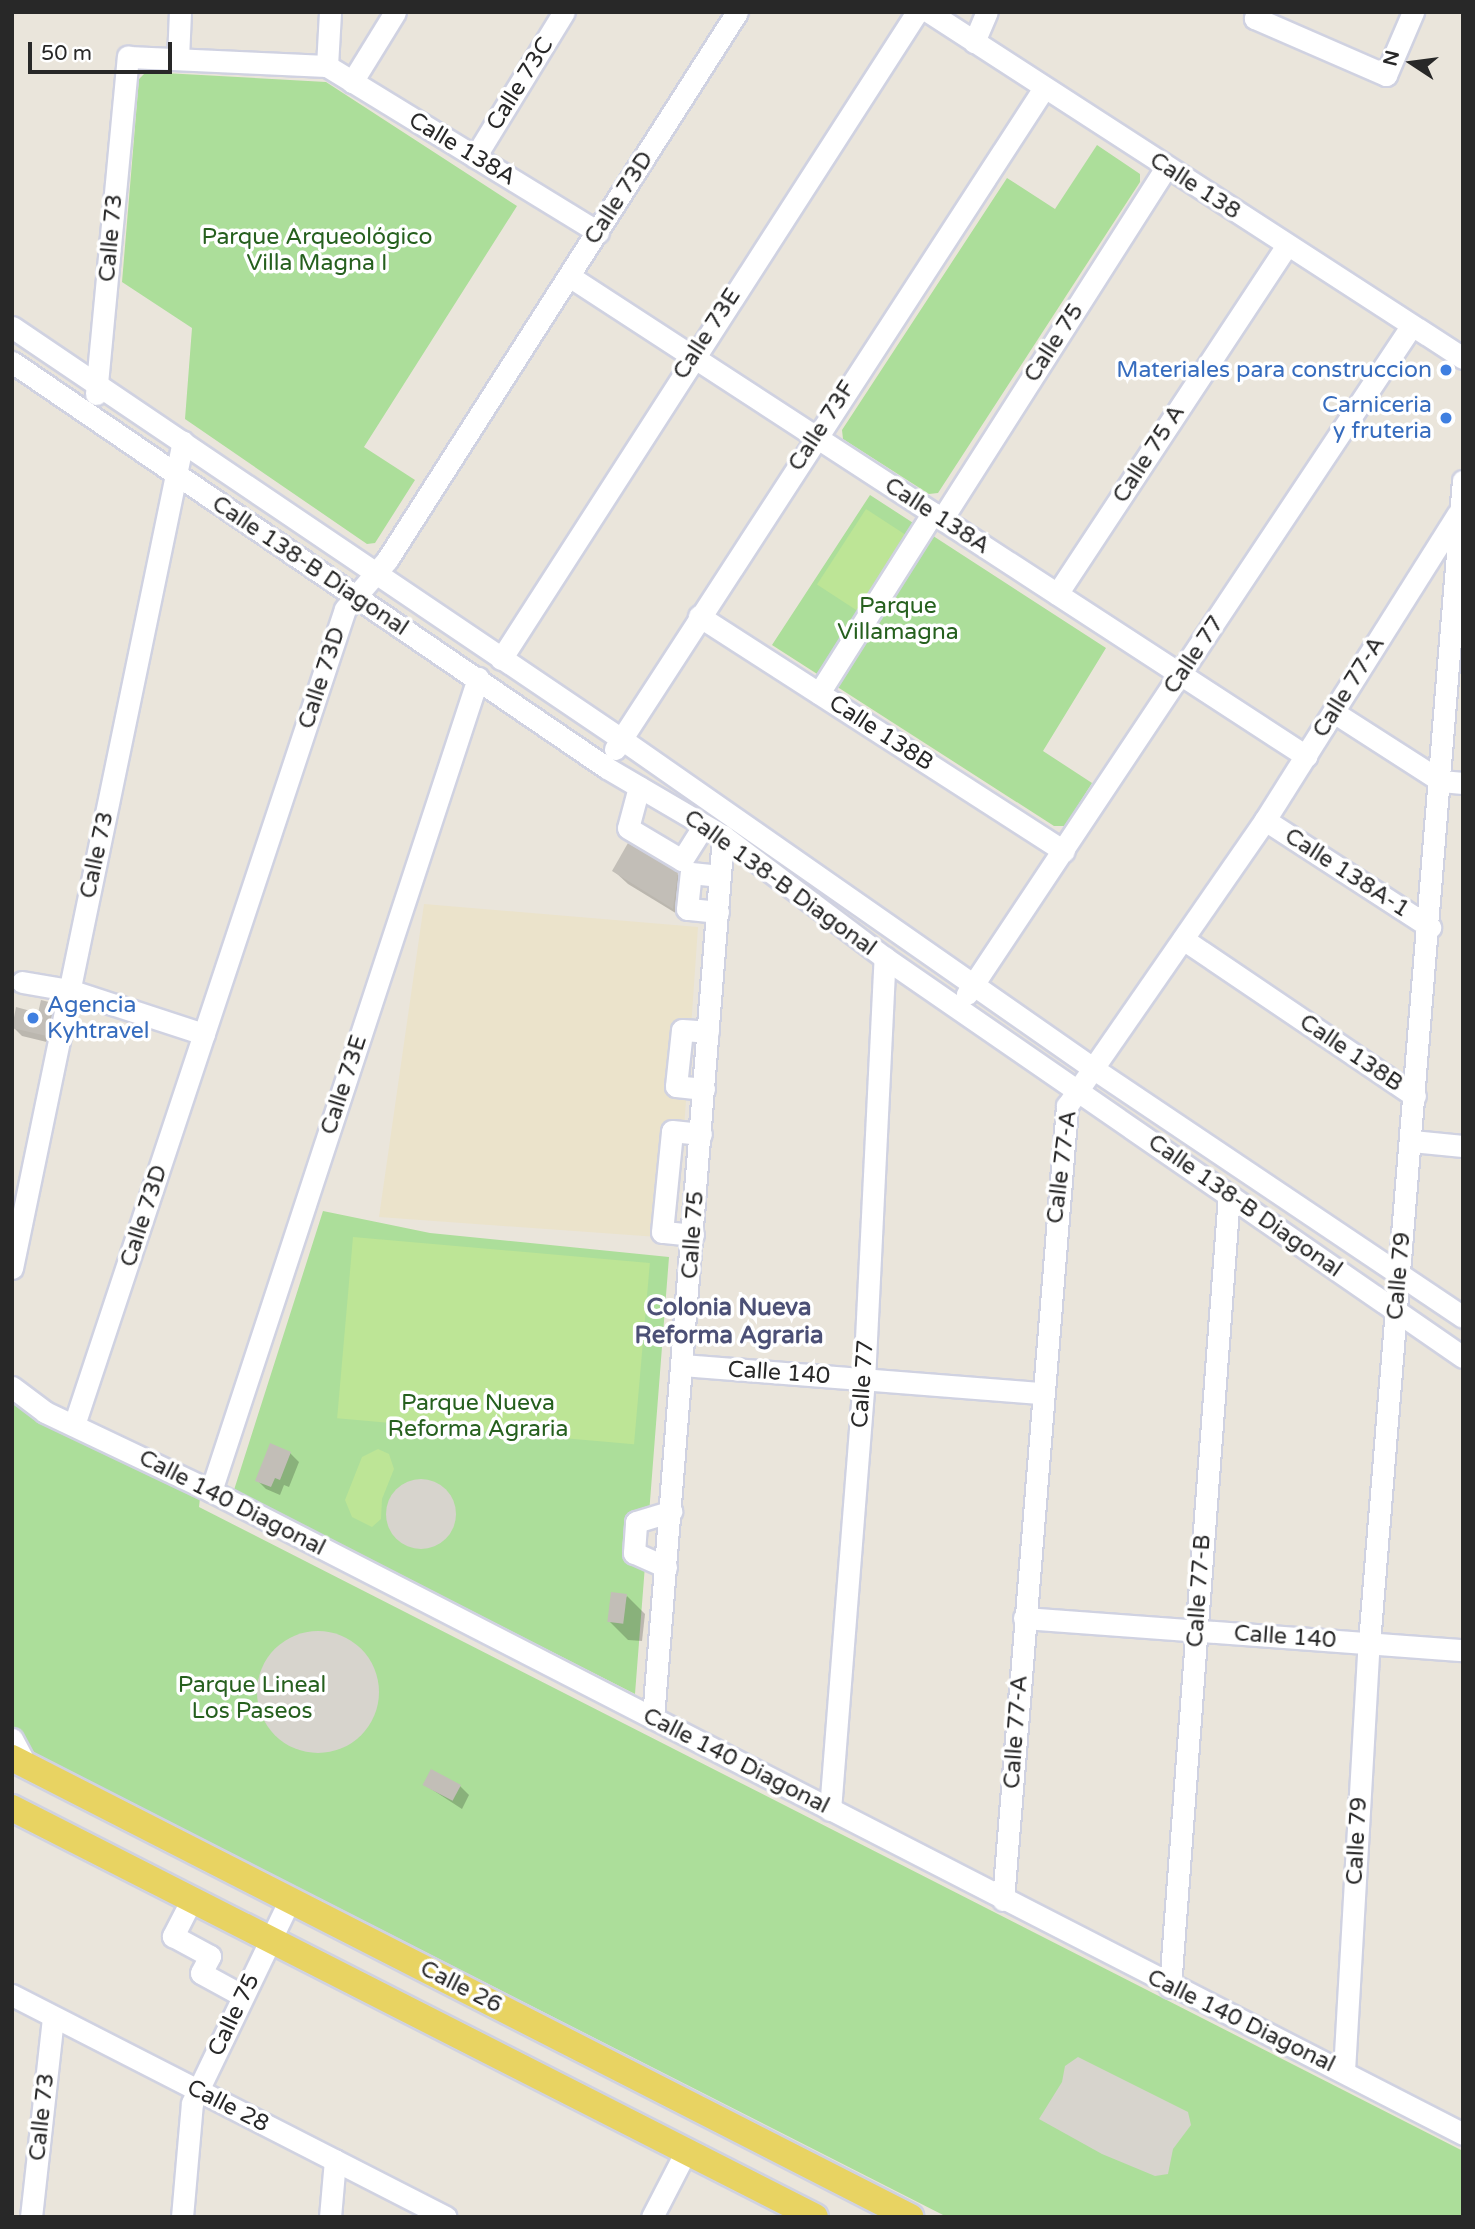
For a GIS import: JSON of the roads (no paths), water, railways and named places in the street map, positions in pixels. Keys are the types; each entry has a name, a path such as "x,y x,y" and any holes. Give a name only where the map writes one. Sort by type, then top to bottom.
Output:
{"main road":[{"name":"Calle 26","path":"19,1761 910,2217"},
{"name":"Calle 26","path":"12,1808 815,2217"}],"street":[{"path":"180,12 178,59 327,66 330,12"},
{"path":"352,82 395,12"},
{"name":"Calle 73C","path":"475,157 564,12"},
{"name":"Calle 73D","path":"75,1425 345,609 377,572 737,12"},
{"name":"Calle 73E","path":"501,659 693,356 917,12"},
{"name":"Calle 138","path":"929,12 1463,358"},
{"path":"974,42 987,12"},
{"path":"1257,15 1386,75 1413,12"},
{"name":"Calle 73","path":"91,418 98,384 128,57 178,59"},
{"name":"Calle 138A","path":"327,66 598,232"},
{"name":"Calle 73F","path":"607,768 620,738 1045,88"},
{"name":"Calle 75","path":"819,693 1166,167"},
{"name":"Calle 75 A","path":"1057,594 1287,245"},
{"name":"Calle 138A","path":"569,275 1306,756"},
{"name":"Calle 77","path":"958,1007 1412,325"},
{"name":"Calle 138-B Diagonal","path":"12,327 377,572 1091,1067 1463,1317"},
{"name":"Calle 138-B Diagonal","path":"12,362 176,477 357,595 607,768 723,836 885,958 1463,1357"},
{"name":"Calle 73","path":"12,1268 183,441"},
{"name":"Calle 79","path":"1344,2071 1369,1643 1398,1275 1430,927 1463,481"},
{"name":"Calle 77-A","path":"1003,1900 1062,1124 1075,1088 1265,820 1335,713 1461,509"},
{"name":"Calle 138B","path":"699,616 1064,851"},
{"name":"Calle 73E","path":"211,1491 478,678"},
{"path":"1335,713 1441,781 1463,783"},
{"path":"639,787 628,828 682,860 704,825"},
{"name":"Calle 138A-1","path":"1265,820 1430,927"},
{"name":"Calle 75","path":"653,1717 683,1366 723,836"},
{"path":"718,912 687,909 691,873 720,876"},
{"name":"Calle 138B","path":"1183,939 1415,1096"},
{"name":"Calle 77","path":"830,1810 864,1380 885,958"},
{"path":"22,982 69,990 204,1034"},
{"path":"693,1236 662,1232 672,1131 701,1134"},
{"path":"1412,1141 1463,1146"},
{"name":"Calle 77-B","path":"1170,1987 1228,1195"},
{"name":"Calle 140","path":"683,1366 1042,1393"},
{"name":"Calle 140 Diagonal","path":"12,1387 45,1412 211,1491 653,1717 1170,1987 1344,2071 1463,2134"},
{"path":"666,1567 634,1553 636,1522 670,1511"},
{"name":"Calle 140","path":"1024,1618 1463,1650"},
{"path":"12,1739 19,1761"},
{"path":"192,1899 173,1936 210,1956 201,1973 243,1996"},
{"name":"Calle 75","path":"182,2217 192,2103 289,1899"},
{"name":"Calle 28","path":"12,1995 445,2217"},
{"name":"Calle 73","path":"31,2217 53,2017"},
{"path":"652,2217 686,2151"},
{"path":"330,2217 335,2160"}],"place":[{"name":"Materiales para construccion","path":"1446,370"},
{"name":"Carniceria y fruteria","path":"1446,418"},
{"name":"Agencia Kyhtravel","path":"33,1018"}],"district":[{"name":"Colonia Nueva Reforma Agraria","path":"729,1322"}],"park label":[{"name":"Parque Arqueológico Villa Magna I","path":"317,250"},
{"name":"Parque Villamagna","path":"898,619"},
{"name":"Parque Nueva Reforma Agraria","path":"478,1416"},
{"name":"Parque Lineal Los Paseos","path":"252,1698"}]}
